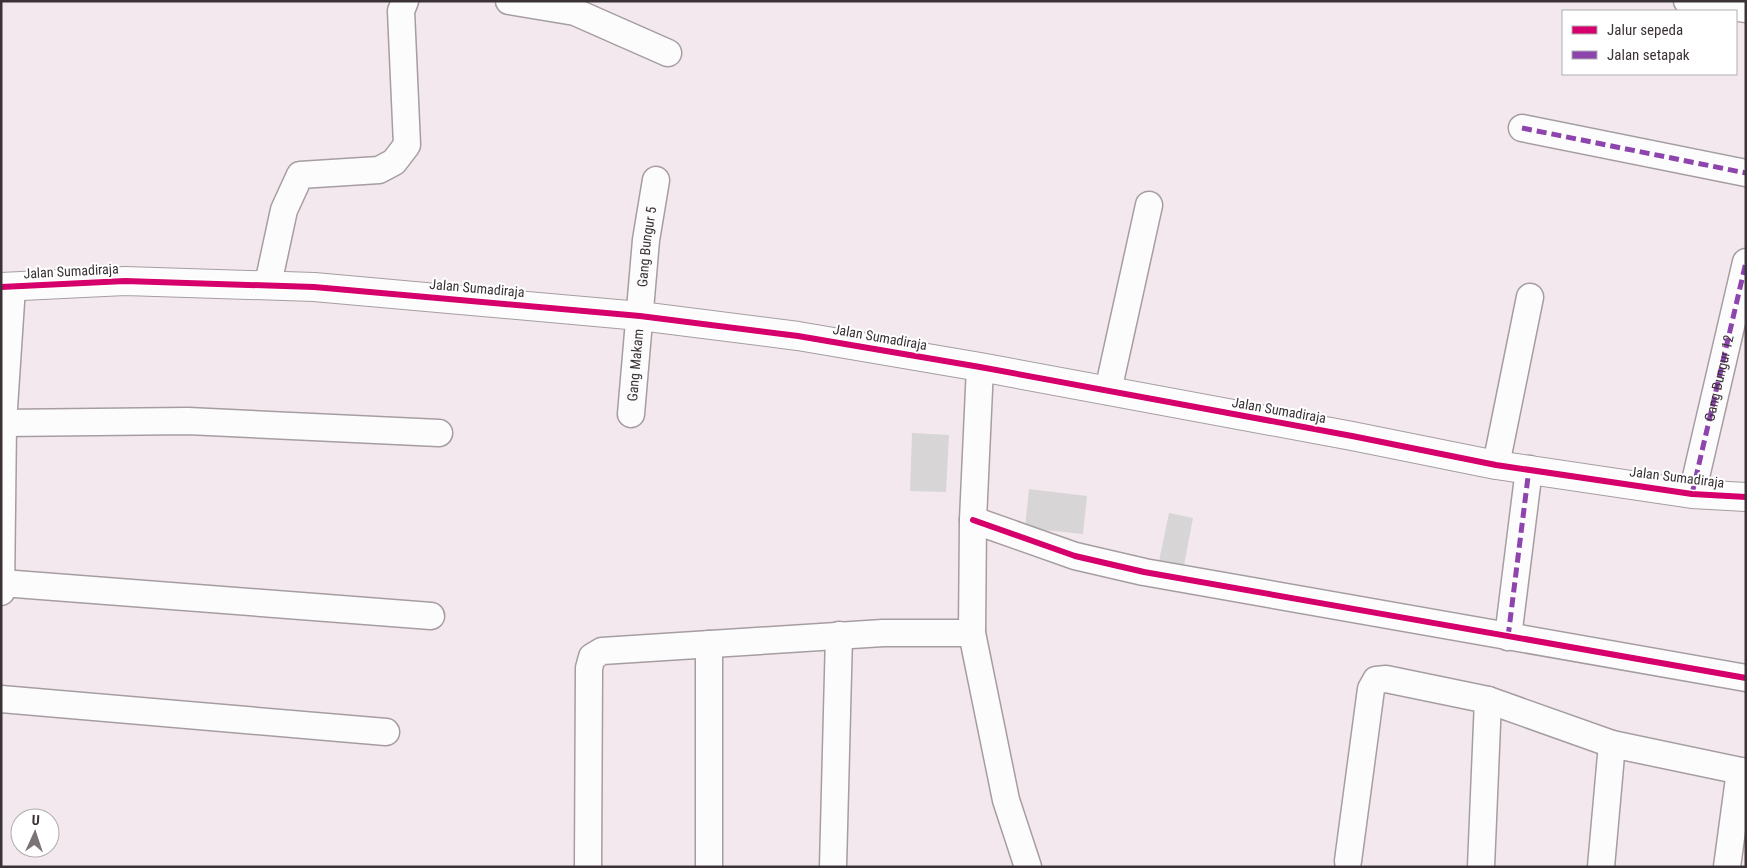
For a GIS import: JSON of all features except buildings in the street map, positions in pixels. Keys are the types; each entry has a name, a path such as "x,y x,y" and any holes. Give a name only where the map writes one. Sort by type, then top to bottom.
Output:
{"street":[{"path":"268,284 284,210 300,175 379,170 394,162 407,145 401,12 405,1"},
{"path":"509,1 575,12 668,53"},
{"path":"1687,1 1746,9"},
{"path":"1522,128 1746,173"},
{"name":"Gang Bungur 5","path":"640,316 646,240 656,180"},
{"path":"1108,391 1149,205"},
{"name":"Gang Bungur 12","path":"1692,494 1746,262"},
{"name":"Jalan Sumadiraja","path":"7,287 125,281 268,284 640,316 798,336 980,367 1342,434 1496,465 1692,494 1746,497"},
{"path":"7,287 3,423 2,587 431,616"},
{"path":"1496,465 1530,297"},
{"name":"Gang Makam","path":"631,414 640,316"},
{"path":"980,367 973,520 972,633 1006,800 1028,867"},
{"path":"3,423 188,420 308,428 439,433"},
{"path":"1508,637 1529,469"},
{"path":"973,520 1076,556 1144,572 1746,678"},
{"path":"588,867 589,668 592,657 602,651 839,635 972,633"},
{"path":"833,867 839,635"},
{"path":"709,644 709,867"},
{"path":"1348,861 1371,689 1376,680 1386,679 1488,700 1612,744 1743,772 1727,867"},
{"path":"1,699 386,732"},
{"path":"1481,867 1488,700"},
{"path":"1601,867 1612,744"}],"marked path":[{"path":"1522,128 1746,173"},
{"path":"1692,494 1746,262"},
{"path":"1508,637 1529,469"}],"cycle path":[{"path":"1,287 125,281 314,287 640,316 798,336 980,367 1352,436 1496,465 1692,494 1746,497"},
{"path":"973,520 1075,556 1144,572 1746,678"}]}
